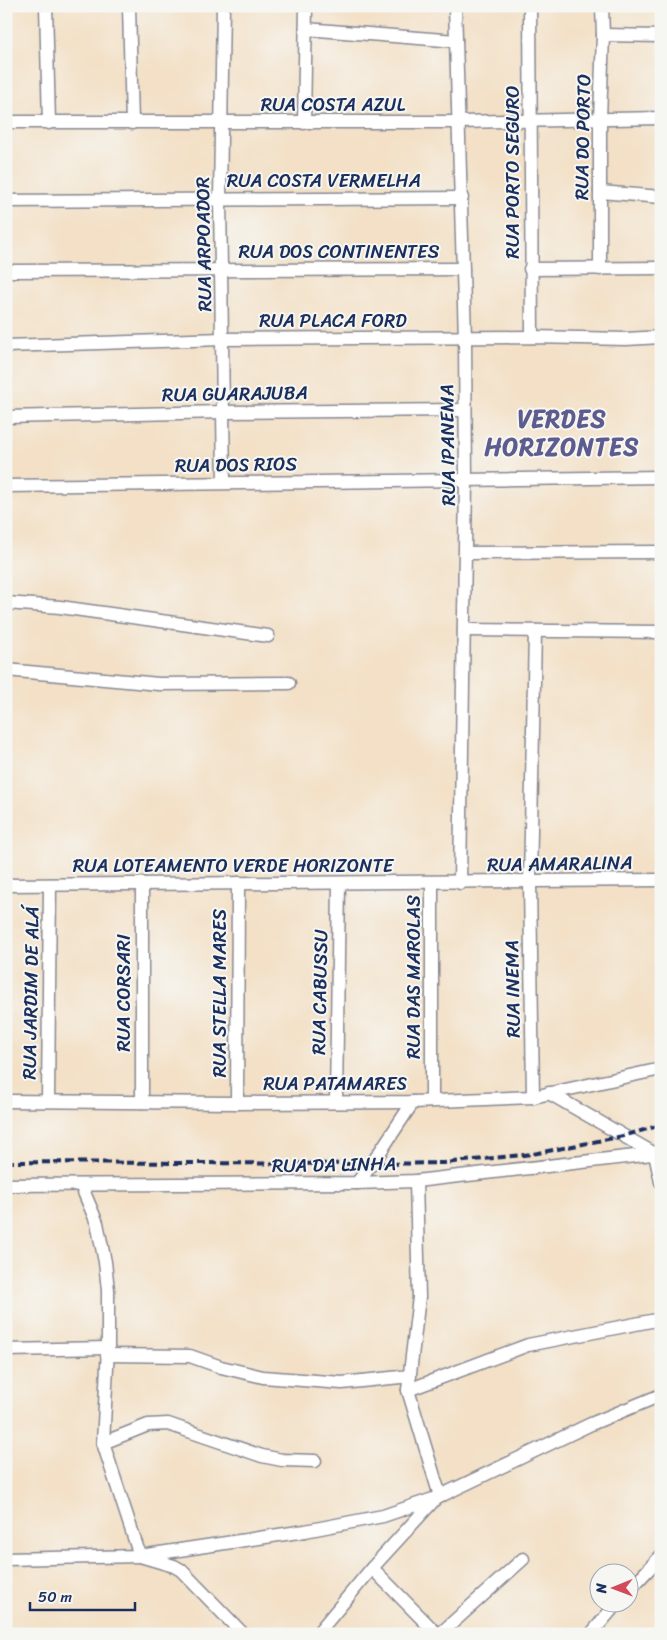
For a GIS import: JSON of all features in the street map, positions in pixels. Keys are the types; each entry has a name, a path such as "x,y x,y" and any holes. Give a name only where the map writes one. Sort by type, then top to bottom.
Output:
{"street":[{"path":"46,6 49,123"},
{"path":"129,6 132,123"},
{"name":"RUA ARPOADOR","path":"223,6 220,199 224,482"},
{"path":"304,123 306,6"},
{"name":"RUA IPANEMA","path":"455,6 462,198 466,482 460,883"},
{"name":"RUA PORTO SEGURO","path":"530,6 530,269 532,337"},
{"name":"RUA DO PORTO","path":"600,269 602,6"},
{"path":"306,29 456,41"},
{"path":"603,35 661,36"},
{"name":"RUA COSTA AZUL","path":"6,122 304,123 661,118"},
{"path":"600,192 661,197"},
{"name":"RUA COSTA VERMELHA","path":"6,201 462,198"},
{"name":"RUA DOS CONTINENTES","path":"6,271 463,268"},
{"path":"530,269 661,268"},
{"name":"RUA PLACA FORD","path":"6,346 223,339 532,337 626,339 661,337"},
{"name":"RUA GUARAJUBA","path":"6,417 224,412 465,410"},
{"name":"RUA DOS RIOS","path":"6,486 224,482 466,482 661,477"},
{"path":"466,553 661,552"},
{"path":"6,603 60,607 268,636"},
{"path":"464,630 661,632"},
{"name":"RUA INEMA","path":"533,1097 530,881 535,631"},
{"path":"6,670 159,684 289,683"},
{"name":"RUA AMARALINA","path":"460,883 661,880"},
{"name":"RUA LOTEAMENTO VERDE HORIZONTE","path":"6,885 339,882 460,883"},
{"name":"RUA CABUSSU","path":"336,1102 339,882"},
{"name":"RUA STELLA MARES","path":"237,1103 238,883"},
{"name":"RUA DAS MAROLAS","path":"432,883 432,1101"},
{"name":"RUA CORSARI","path":"142,884 142,1102"},
{"name":"RUA JARDIM DE ALÁ","path":"48,1101 50,885"},
{"name":"RUA PATAMARES","path":"6,1101 413,1102 533,1097 661,1070"},
{"path":"549,1094 658,1154 661,1182"},
{"path":"357,1183 372,1164 413,1102"},
{"name":"RUA DA LINHA","path":"6,1185 416,1181 658,1154"},
{"path":"416,1181 419,1297 408,1390 438,1497"},
{"path":"81,1185 97,1223 105,1262 108,1290 108,1352 103,1444 140,1556"},
{"path":"408,1390 528,1345 661,1319"},
{"path":"6,1350 182,1355 221,1367 263,1376 342,1383 410,1376"},
{"path":"6,1559 140,1556 323,1528 383,1516 438,1497 591,1424 661,1395"},
{"path":"103,1444 148,1425 168,1424 262,1456 282,1460 315,1461"},
{"path":"317,1634 372,1568 438,1497"},
{"path":"140,1556 174,1566 181,1570 242,1634"},
{"path":"640,1578 661,1556"},
{"path":"372,1568 438,1634 523,1559"},
{"path":"591,1634 610,1612"}],"railway":[{"path":"6,1162 444,1163 533,1154 623,1136 661,1125"}],"district":[{"name":"VERDES HORIZONTES","path":"562,433"}]}
